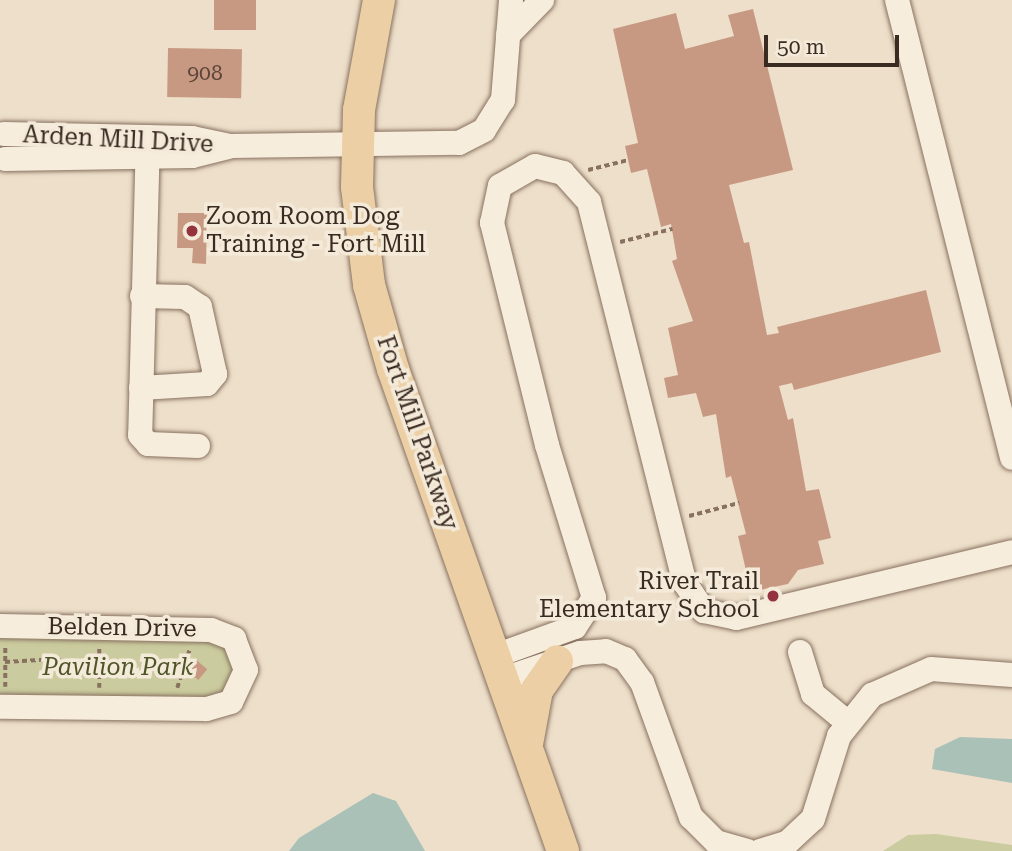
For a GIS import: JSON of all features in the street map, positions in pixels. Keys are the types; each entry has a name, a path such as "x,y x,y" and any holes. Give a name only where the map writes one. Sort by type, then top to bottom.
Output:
{"main road":[{"name":"Fort Mill Parkway","path":"379,0 358,148 360,226 377,318 564,851"},
{"path":"526,745 537,690 557,661"}],"street":[{"name":"Arden Mill Drive","path":"2,148 148,147 192,156 231,146 443,147 484,130 503,100 511,0"},
{"path":"508,35 542,0"},
{"path":"897,0 1012,458"},
{"path":"148,147 142,296 142,441 198,446"},
{"path":"499,667 575,627 594,598 547,445 492,223 500,186 535,166 563,173 589,202 685,583 704,611 736,618 1012,552"},
{"path":"141,388 207,384 215,374 200,307 185,297 142,296"},
{"name":"Belden Drive","path":"2,635 211,630 234,639 246,670 231,702 206,709 2,699"},
{"path":"499,667 557,661 599,650 631,665 691,817 716,842 747,851"},
{"path":"800,652 813,694 847,722"},
{"path":"760,851 787,843 813,819 847,722 872,695 915,672 956,667 1012,675"}],"path":[{"path":"588,170 628,160"},
{"path":"615,243 672,229"},
{"path":"684,517 739,503"},
{"path":"2,635 5,662 2,699"},
{"path":"99,645 99,692"},
{"path":"177,692 177,674 190,646"},
{"path":"5,662 57,659 100,670"}],"green space":[{"name":"Pavilion Park","path":"0,637 201,638 226,646 234,660 233,682 215,699 0,698"},
{"path":"936,834 1012,845 1012,851 883,851 908,835"}],"shaded area":[{"path":"960,737 1012,739 1012,783 932,769 935,749"},
{"path":"373,793 396,801 425,851 289,851 299,838"}],"building":[{"path":"214,0 256,0 256,30 214,30"},
{"name":"River Trail Elementary School","path":"753,9 793,170 729,185 744,243 749,242 767,335 779,333 777,327 926,290 941,352 794,390 792,383 779,386 788,420 793,418 806,491 819,489 831,538 818,541 824,564 798,570 788,584 751,592 738,536 746,534 731,476 726,478 716,414 703,417 696,393 668,398 664,378 678,375 668,328 693,321 672,261 677,259 671,224 661,227 647,169 631,173 625,146 638,143 613,29 676,13 685,49 734,36 728,15"},
{"path":"168,48 242,49 241,98 167,97"},
{"name":"Zoom Room Dog Training - Fort Mill","path":"178,213 207,213 206,264 192,263 193,248 177,248"},
{"path":"195,659 207,669 198,680 186,670"}],"place":[{"name":"Zoom Room Dog Training - Fort Mill","path":"192,231"},
{"name":"River Trail Elementary School","path":"773,596"}]}
